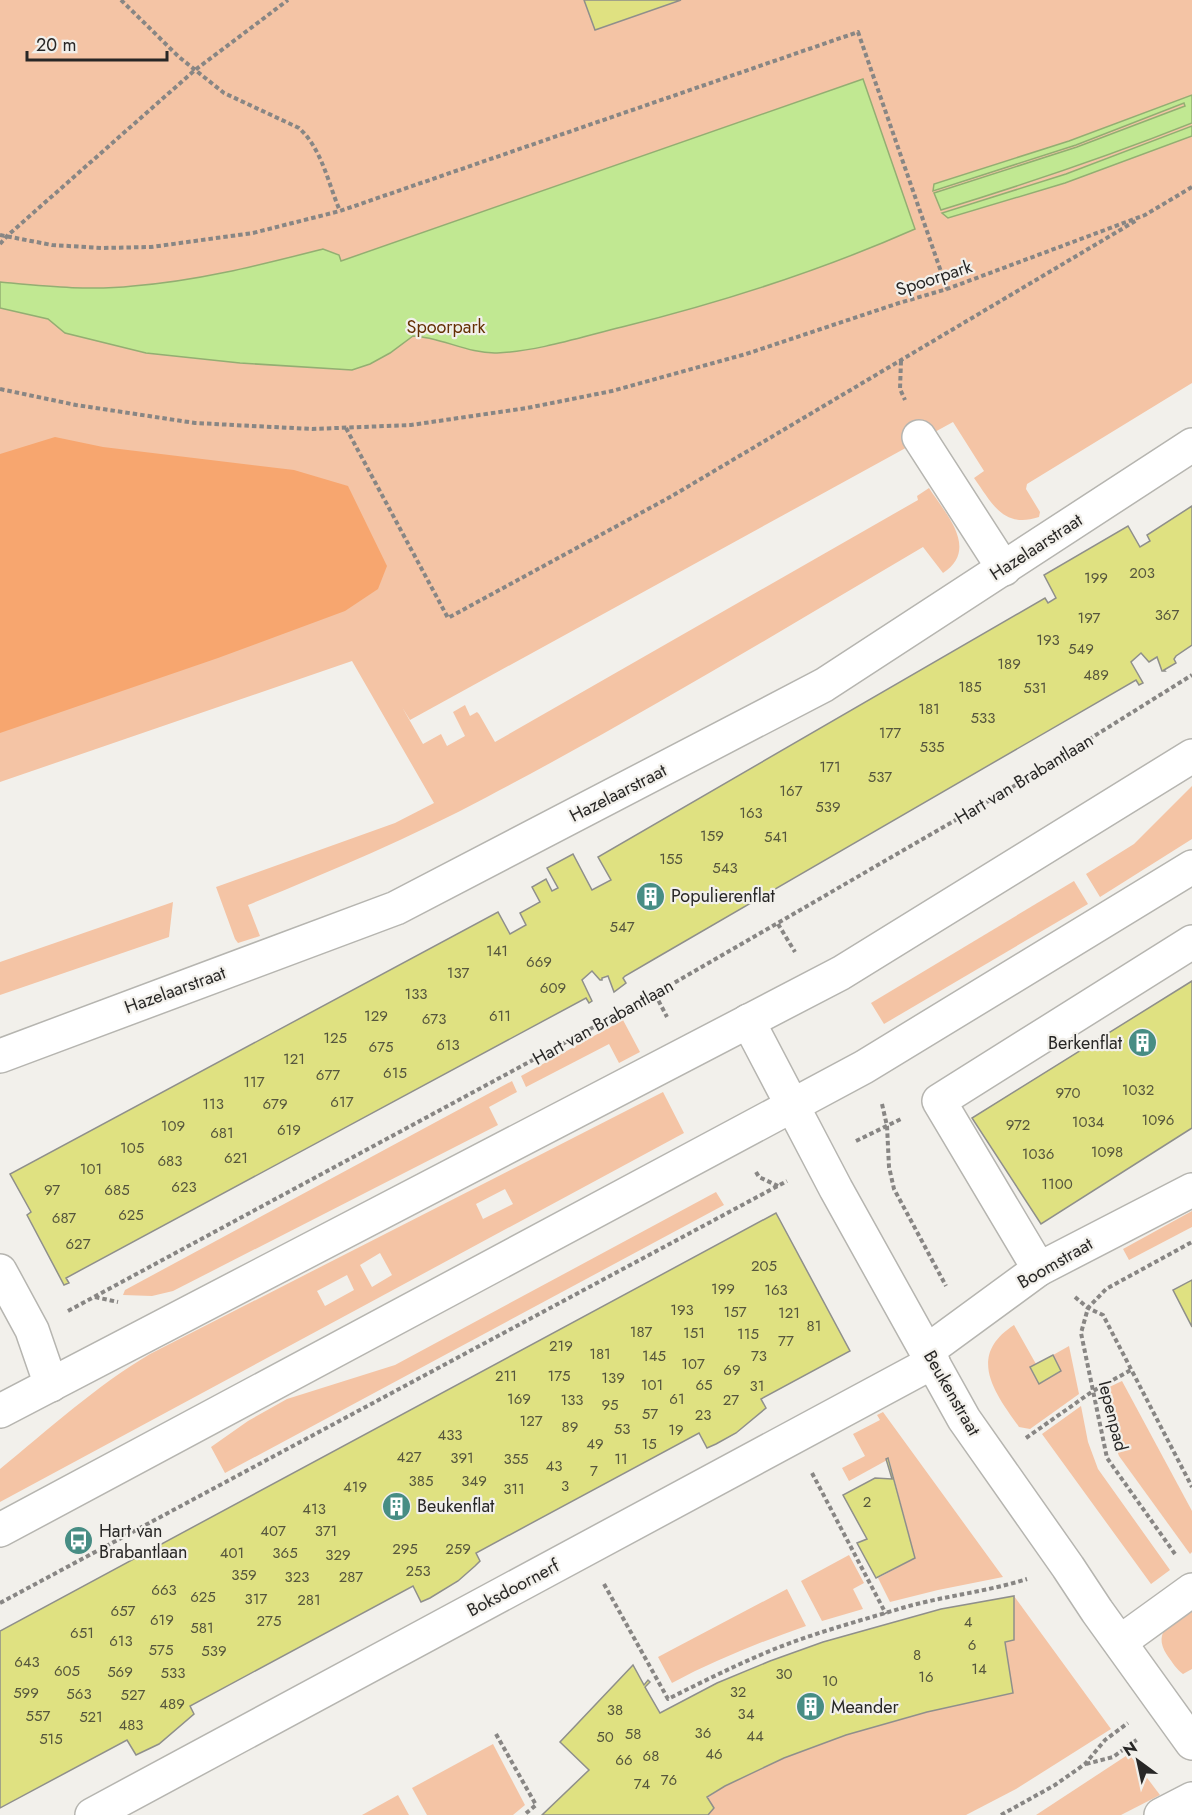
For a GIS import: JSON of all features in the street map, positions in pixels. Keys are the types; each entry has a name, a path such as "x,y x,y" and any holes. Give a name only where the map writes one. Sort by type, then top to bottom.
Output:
{"street":[{"path":"919,437 1004,569"},
{"name":"Hazelaarstraat","path":"0,1056 396,908 824,686 1192,445"},
{"path":"0,1411 841,974 1192,756"},
{"path":"0,1530 872,1062 1192,867"},
{"path":"1039,1269 939,1101 1192,942"},
{"name":"Beukenstraat","path":"748,1021 791,1105 964,1419 1192,1743"},
{"name":"Boomstraat","path":"930,1357 1039,1269 1192,1190"},
{"path":"0,1271 32,1330 51,1384"},
{"name":"Boksdoornerf","path":"92,1815 793,1438 930,1357"},
{"path":"1120,1642 1192,1590"},
{"path":"1161,1815 1192,1800"}],"path":[{"path":"121,0 153,33 195,70 232,98 299,128 315,148 340,211"},
{"path":"0,244 195,70 288,0"},
{"path":"0,235 52,245 102,248 151,247 253,233 340,211 858,32 947,289"},
{"name":"Spoorpark","path":"0,389 76,405 195,423 312,429 411,425 527,408 612,391 746,354 947,289 1145,215 1192,187"},
{"path":"346,428 448,618 672,496 1145,215"},
{"name":"Hart van Brabantlaan","path":"32,1330 655,994 1011,788 1192,675"},
{"path":"655,994 687,1052"},
{"path":"0,1603 887,1126 939,1101"},
{"path":"887,1126 888,1157 894,1189 946,1287"},
{"path":"734,1136 759,1177 778,1186"},
{"path":"1192,1242 1106,1289 1088,1308 1103,1316 1192,1487"},
{"name":"Iepenpad","path":"1088,1308 1081,1333 1107,1458 1179,1560"},
{"path":"994,1461 1093,1391 1131,1370"},
{"path":"793,1438 886,1614"},
{"path":"585,1550 668,1699 722,1671 774,1649 904,1608 999,1588 1068,1567"},
{"path":"496,1734 536,1805 524,1815"},
{"path":"1001,1815 1055,1785 1085,1764"}],"green space":[{"name":"Spoorpark","path":"0,0 1192,0 1192,383 1027,484 1026,489 1040,512 1039,517 1027,520 1007,517 993,504 974,478 984,471 953,422 410,720 402,707 423,744 441,734 447,746 465,736 453,712 465,705 470,716 477,712 479,714 495,742 918,500 917,496 929,488 956,531 959,553 954,563 943,573 923,547 652,706 487,797 429,827 248,905 260,936 238,943 216,887 395,823 434,803 352,661 0,782"},
{"path":"1192,786 1192,839 1100,897 1086,874 1134,844"},
{"path":"1074,881 1088,904 884,1024 871,1003"},
{"path":"173,902 169,937 0,995 0,962"},
{"path":"623,1020 640,1052 619,1063 609,1044 526,1087 521,1076"},
{"path":"512,1081 517,1092 489,1107 498,1125 173,1291 152,1296 123,1295 125,1290"},
{"path":"663,1092 684,1133 0,1502 0,1469 92,1394 150,1354","holes":["505,1189 513,1204 483,1219 476,1204","380,1253 392,1275 372,1287 360,1265","347,1275 354,1290 325,1306 317,1291"]},
{"path":"716,1192 724,1205 225,1473 211,1447 248,1421 287,1399 395,1365"},
{"path":"1192,1211 1192,1227 1129,1260 1123,1249"},
{"path":"1014,1325 1036,1364 1030,1368 1039,1384 1061,1371 1053,1356 1046,1359 1069,1346 1079,1394 1030,1429 1019,1427 1001,1401 994,1388 988,1362 991,1349 999,1337"},
{"path":"1122,1381 1192,1511 1192,1552 1190,1554 1119,1456 1103,1390"},
{"path":"1081,1406 1088,1442 1098,1469 1170,1570 1151,1584 1042,1434"},
{"path":"883,1412 1003,1577 890,1602 878,1578 915,1558 889,1459 849,1481 842,1468 865,1456 853,1434 880,1420 877,1415"},
{"path":"849,1555 864,1583 853,1589 863,1609 822,1621 801,1581"},
{"path":"787,1589 806,1626 738,1652 672,1683 658,1657"},
{"path":"1014,1596 1111,1729 1016,1789 966,1815 682,1815 725,1786 763,1767 824,1742 1005,1642 1014,1640"},
{"path":"1192,1607 1192,1669 1183,1674 1167,1655 1162,1639 1167,1627"},
{"path":"493,1744 525,1805 513,1815 427,1815 412,1788"},
{"path":"1129,1754 1160,1795 1121,1815 1036,1815"},
{"path":"398,1795 409,1815 362,1815"}],"shaded area":[{"path":"863,79 915,229 807,272 660,317 544,347 513,352 486,353 434,339 413,336 390,353 370,364 352,370 240,363 146,353 65,333 48,319 0,308 0,282 83,288 157,284 229,272 323,249 339,255 341,261"},
{"path":"1192,95 1192,123 1130,147 941,210 934,193 1077,147 1185,106 1184,103 1076,145 933,191 934,184 1069,141"},
{"path":"1192,126 1192,136 1065,183 948,218 942,213 1066,174"},
{"path":"55,437 103,447 294,470 348,486 387,566 378,589 345,611 218,658 0,733 0,454"}],"building":[{"path":"584,0 681,0 595,30"},
{"name":"Populierenflat","path":"1192,506 1192,645 1176,656 1174,659 1176,663 1165,671 1162,671 1157,657 1149,662 1141,653 1131,662 1143,683 1139,685 1136,680 625,976 623,978 626,983 614,992 608,976 600,980 592,971 582,980 592,1001 589,1003 586,998 66,1278 69,1283 64,1285 27,1215 31,1212 10,1174 498,912 510,934 526,925 520,913 540,902 532,887 546,879 552,891 558,888 547,868 573,854 592,890 611,880 598,857 1045,598 1048,603 1056,598 1044,575 1128,526 1140,547 1150,541 1147,535"},
{"name":"Berkenflat","path":"1192,981 1192,1128 1041,1224 972,1118"},
{"name":"Beukenflat","path":"776,1213 850,1351 761,1399 766,1408 736,1433 716,1444 707,1448 699,1433 476,1553 480,1561 475,1566 458,1581 430,1598 421,1602 413,1586 190,1706 194,1714 159,1744 136,1755 127,1740 0,1808 0,1631"},
{"path":"1192,1280 1192,1327 1173,1290"},
{"path":"1053,1355 1061,1371 1039,1384 1030,1367"},
{"path":"888,1458 915,1558 876,1578 857,1543 867,1539 843,1495 875,1478 892,1479 886,1459"},
{"name":"Meander","path":"1014,1596 1014,1640 1005,1642 1013,1693 927,1712 846,1735 784,1758 707,1797 714,1808 708,1815 542,1815 589,1770 560,1742 633,1665 644,1685 648,1680 650,1682 645,1687 660,1713 717,1683 823,1642 941,1609"}],"place":[{"name":"Populierenflat","path":"650,896"},
{"name":"Berkenflat","path":"1143,1043"},
{"name":"Beukenflat","path":"396,1506"},
{"name":"Hart van Brabantlaan","path":"78,1541"},
{"name":"Meander","path":"810,1707"}]}
